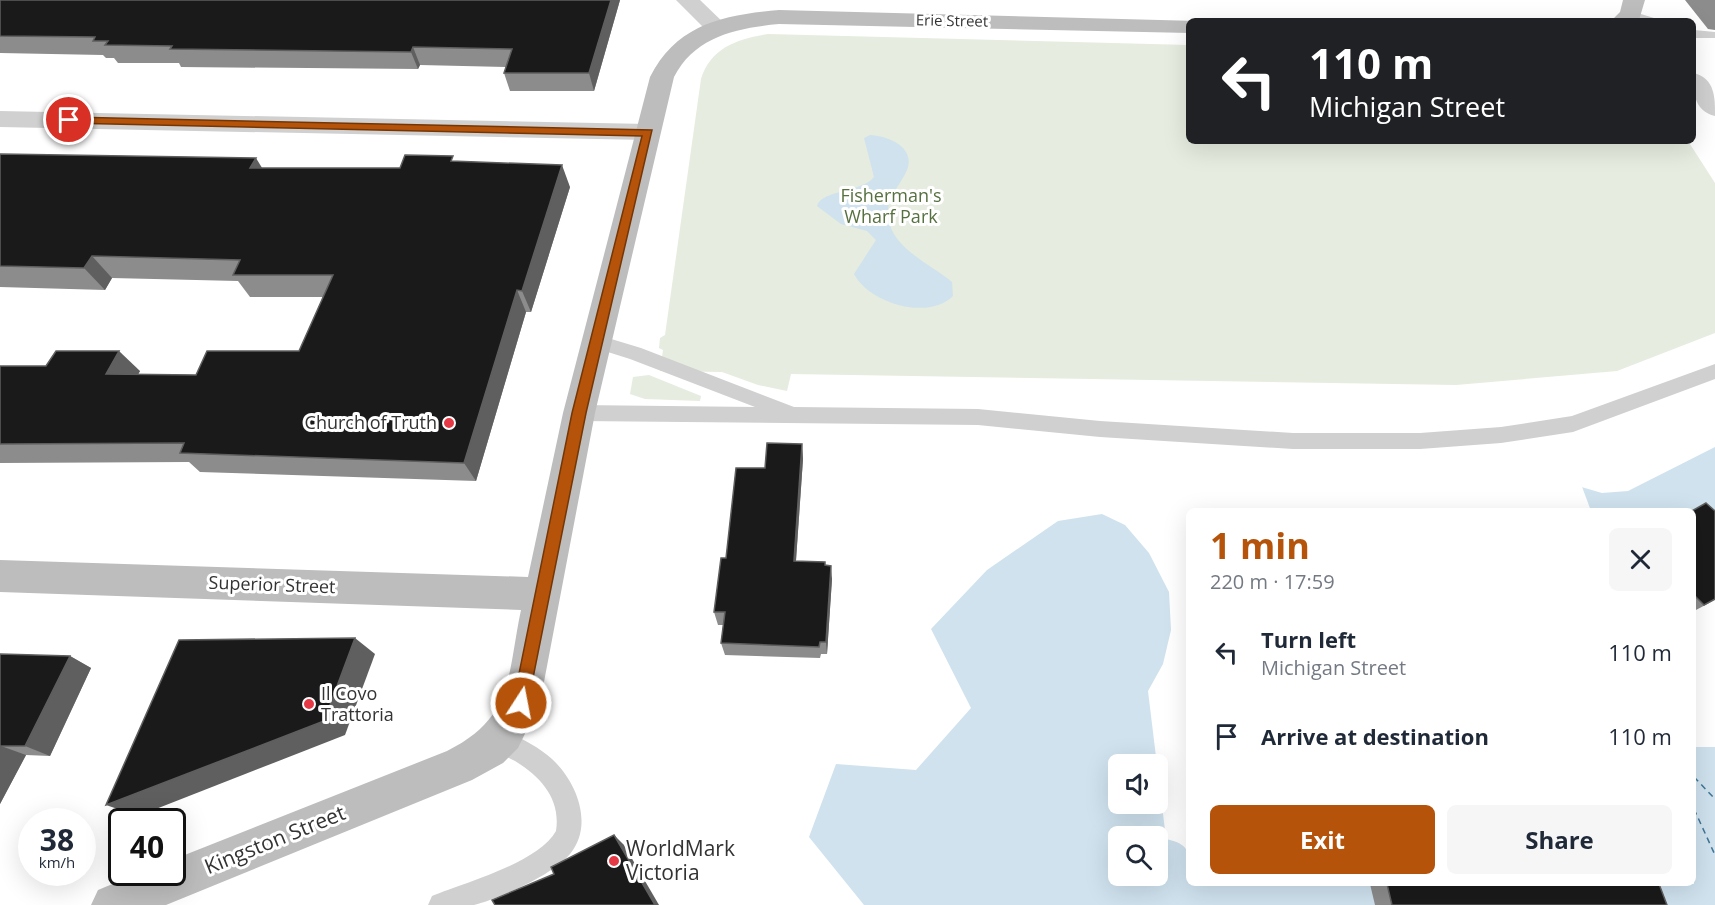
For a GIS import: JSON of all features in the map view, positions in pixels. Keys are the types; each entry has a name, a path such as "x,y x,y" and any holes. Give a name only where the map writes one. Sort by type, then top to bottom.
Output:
{"street":[{"path":"687,0 717,28"},
{"name":"Erie Street","path":"501,741 514,724 521,703 579,413 648,132 666,66 683,46 717,28 746,20 778,17 1186,26"},
{"path":"1696,84 1715,108"},
{"path":"0,119 648,132"},
{"name":"Superior Street","path":"0,576 543,594"},
{"name":"Kingston Street","path":"113,905 437,774 479,756 501,741"}],"lane":[{"path":"1696,34 1712,34"},
{"path":"598,342 635,353 797,415"},
{"path":"579,413 978,417 1100,429 1293,441 1420,441 1501,435 1573,424 1715,371"},
{"path":"441,905 528,867 555,852 566,837 572,816 559,785 544,767 501,741"}],"green space":[{"name":"Fisherman's Wharf Park","path":"768,34 1186,45 1186,144 1690,144 1715,183 1715,333 1617,371 1456,385 791,374 787,391 758,385 722,372 660,371 663,350 659,348 660,338 665,335 701,79 711,59 727,46"},
{"path":"649,375 701,396 700,401 645,399 630,394 633,377"}],"water":[{"path":"870,135 892,140 899,144 908,155 907,170 891,198 888,217 891,228 904,247 952,282 953,296 942,303 915,308 885,300 872,293 854,274 876,240 867,231 841,224 817,206 826,197 861,186 874,177 864,138"},
{"path":"1715,447 1715,905 864,905 809,837 836,764 916,770 971,708 931,629 987,570 1058,521 1102,514 1125,525 1149,553 1169,592 1171,630 1163,664 1148,691 1156,754 1108,754 1108,814 1163,814 1164,826 1108,826 1108,886 1168,886 1168,840 1186,849 1186,886 1696,886 1696,508 1528,508 1578,486 1602,493 1628,491"}],"pier":[{"path":"1581,484 1590,508 1523,508 1549,489"},
{"path":"1715,587 1715,747 1696,747 1696,597"}],"building":[{"path":"0,0 611,0 589,73 504,73 512,49 413,47 411,52 170,49 172,46 105,45 108,41 93,41 95,37 0,36"},
{"path":"0,154 256,158 250,168 400,168 405,155 453,156 451,161 562,165 522,291 517,290 464,463 180,453 184,443 0,444 0,366 46,366 56,351 119,351 106,374 196,375 207,351 299,351 333,275 233,275 240,260 92,256 84,268 0,266"},
{"path":"767,443 802,444 794,561 825,562 825,565 831,566 826,642 820,642 819,647 721,643 725,612 714,612 721,558 726,558 736,468 765,468"},
{"path":"1706,503 1715,511 1715,599 1704,605 1696,597 1696,509"},
{"path":"355,638 324,721 106,805 179,640"},
{"path":"0,654 70,656 25,746 0,747"},
{"name":"WorldMark Victoria","path":"614,835 655,905 495,905 492,900 554,874 551,867"},
{"path":"1387,886 1660,886 1667,905 1392,905"}],"ferry route":[{"path":"1696,779 1715,799"},
{"path":"1696,813 1715,855"}],"place":[{"name":"Church of Truth","path":"449,423"},
{"name":"Il Covo Trattoria","path":"309,704"},
{"name":"WorldMark Victoria","path":"614,861"}],"route":[{"path":"69,120 648,132 579,413 521,703"}]}
